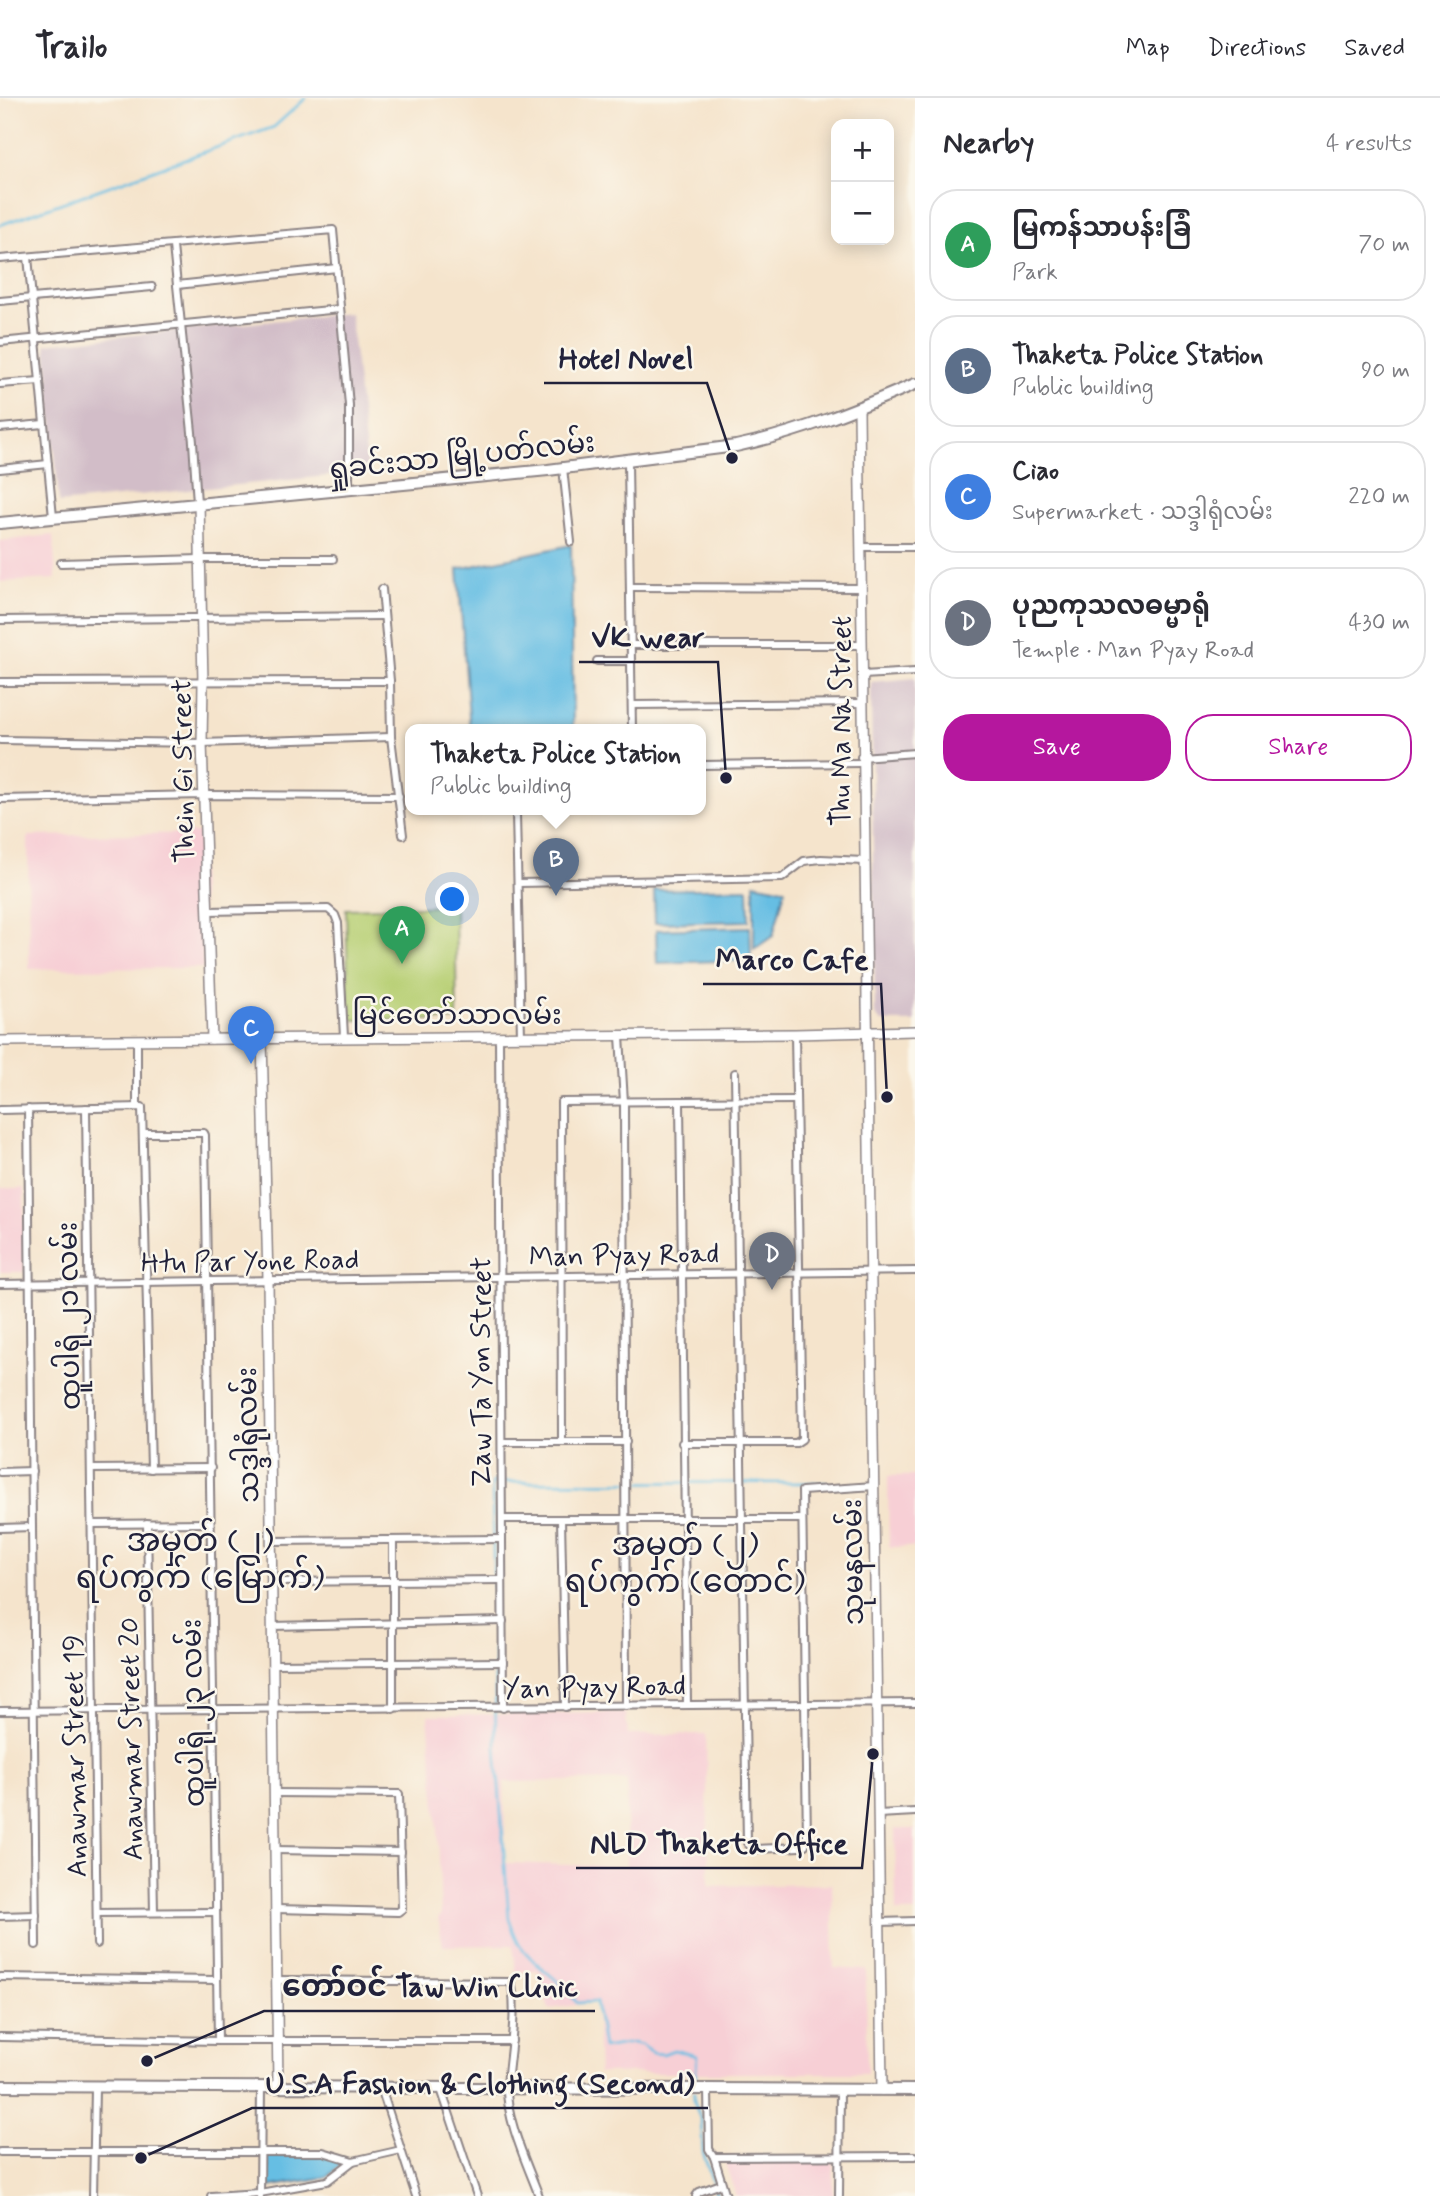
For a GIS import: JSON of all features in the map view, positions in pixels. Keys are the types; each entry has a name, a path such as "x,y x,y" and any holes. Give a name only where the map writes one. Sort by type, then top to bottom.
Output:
{"main road":[{"name":"ရှုခင်းသာ မြို့ပတ်လမ်း","path":"0,523 628,461 765,440 859,408 915,384"},
{"path":"0,2086 915,2090"}],"street":[{"path":"0,259 333,230 349,405 349,489"},
{"path":"173,246 198,503"},
{"path":"28,257 53,517"},
{"path":"177,285 337,268"},
{"path":"0,301 152,287"},
{"path":"0,342 340,309"},
{"path":"0,384 40,381"},
{"name":"Thu Ma Na Street","path":"859,408 863,675 861,760 867,1033"},
{"path":"0,428 44,424"},
{"path":"628,461 632,724"},
{"path":"0,469 48,464"},
{"path":"564,468 572,542"},
{"name":"Thein Gi Street","path":"198,503 202,743 212,1039"},
{"path":"860,547 915,547"},
{"path":"61,563 333,559"},
{"path":"630,587 861,588"},
{"path":"382,589 390,681 391,737 403,835"},
{"path":"0,620 202,620 384,616"},
{"path":"631,645 862,645"},
{"path":"597,661 631,661"},
{"path":"863,675 915,672"},
{"path":"0,682 390,681"},
{"path":"632,705 863,703"},
{"path":"0,740 202,743 391,737"},
{"path":"706,765 861,760 915,753"},
{"path":"0,799 204,795 399,796"},
{"path":"516,815 521,1037"},
{"path":"519,883 782,878 804,862 821,859 864,862"},
{"path":"208,911 318,908 328,909 335,915 338,923 344,1037"},
{"name":"မြင်တော်သာလမ်း","path":"0,1041 915,1031"},
{"name":"သုမနလမ်း","path":"867,1033 882,2090"},
{"path":"682,1443 801,1441 794,1034"},
{"path":"620,1036 624,1102 626,1706"},
{"name":"Zaw Ta Yon Street","path":"499,1037 503,1708"},
{"name":"သဒ္ဒါရုံလမ်း","path":"262,1039 268,1280 278,2087"},
{"path":"137,1040 143,1133 151,1469"},
{"path":"736,1073 747,1843 755,1849 805,1845 802,1491 874,1486"},
{"path":"562,1442 561,1102 796,1100"},
{"path":"680,1102 687,1706"},
{"path":"0,1110 140,1107"},
{"name":"ထူပါရုံ ၂၁ လမ်း","path":"86,1108 92,1524"},
{"path":"28,1109 36,1945"},
{"name":"ထူပါရုံ ၂၃ လမ်း","path":"143,1133 205,1134 218,2040"},
{"name":"Man Pyay Road","path":"501,1277 915,1271"},
{"name":"Htu Par Yone Road","path":"0,1284 501,1277"},
{"path":"502,1442 626,1442"},
{"path":"91,1469 211,1468"},
{"path":"0,1472 32,1471"},
{"path":"502,1519 802,1519"},
{"path":"561,1519 565,1707"},
{"name":"Anawmar Street 20","path":"147,1523 154,1912"},
{"path":"92,1524 210,1523"},
{"name":"Anawmar Street 19","path":"92,1524 97,1944"},
{"path":"0,1528 32,1527"},
{"path":"271,1541 502,1539"},
{"path":"393,1540 393,1709"},
{"path":"272,1582 502,1580"},
{"path":"272,1626 503,1621"},
{"path":"273,1664 503,1662"},
{"name":"Yan Pyay Road","path":"0,1711 915,1703"},
{"path":"274,1793 399,1794 401,1852 401,1911 276,1909"},
{"path":"878,1814 915,1812"},
{"path":"275,1850 401,1852"},
{"path":"97,1913 216,1912"},
{"path":"0,1916 36,1915"},
{"path":"880,1922 915,1921"},
{"path":"0,1977 216,1980"},
{"path":"276,1980 511,1982 512,2041 507,2089 517,2138 539,2196"},
{"path":"0,2037 512,2041"},
{"path":"260,2195 261,2086"},
{"path":"93,2196 95,2088"},
{"path":"381,2088 416,2196"},
{"path":"441,2089 477,2196"},
{"path":"708,2090 709,2149 714,2157 718,2185 726,2196"},
{"path":"839,2196 840,2091"},
{"path":"211,2196 260,2195 327,2180 353,2161 401,2150"},
{"path":"0,2152 323,2151 353,2161"},
{"path":"714,2157 915,2156"},
{"path":"697,2194 718,2185"}],"shaded area":[{"path":"350,313 368,472 59,503 46,344"},
{"path":"53,535 56,579 0,582 0,541"},
{"path":"915,678 915,1022 881,1022 875,1015 871,682"},
{"path":"199,833 203,968 29,969 28,836"},
{"path":"0,1189 24,1189 24,1272 0,1272"},
{"path":"888,1476 915,1476 915,1547 889,1547"},
{"path":"626,1713 628,1735 706,1734 709,1886 832,1884 834,1968 866,1970 867,2073 599,2073 596,2002 549,2009 538,1970 516,1972 513,1945 443,1946 438,1918 441,1915 438,1830 428,1715","holes":["627,1780 626,1867 505,1863 504,1782"]},
{"path":"895,1829 915,1829 915,1912 896,1912"},
{"path":"725,2163 834,2163 833,2196 736,2196"}],"green space":[{"path":"455,906 457,1020 349,1020 346,909"}],"water":[{"path":"571,545 573,724 470,724 458,569"},
{"path":"754,883 785,889 773,936 754,949"},
{"path":"748,888 749,921 655,923 654,890"},
{"path":"750,927 751,960 657,963 656,930"},
{"path":"323,2155 343,2163 327,2177 268,2187 267,2156"}],"waterway":[{"path":"0,225 274,127 306,98"},
{"path":"695,2085 697,2056 674,2050 663,2054 652,2053 642,2045 632,2043 603,2048 596,2002 577,2003 563,1986 526,1953 509,1919 496,1747 492,1482 828,1483"},
{"path":"694,2092 694,2101 701,2121 703,2152 717,2196"}],"place":[{"name":"Hotel Novel","path":"732,458"},
{"name":"VK wear","path":"726,778"},
{"name":"Thaketa Police Station","path":"556,896"},
{"name":"မြကန်သာပန်းခြံ","path":"402,964"},
{"name":"Ciao","path":"251,1064"},
{"name":"Marco Cafe","path":"887,1097"},
{"name":"ပုညကုသလဓမ္မာရုံ","path":"772,1290"},
{"name":"NLD Thaketa Office","path":"873,1754"},
{"name":"တော်ဝင် Taw Win Clinic","path":"147,2061"},
{"name":"U.S.A Fashion & Clothing (Second)","path":"141,2158"}],"district":[{"name":"အမှတ် (၂) ရပ်ကွက် (မြောက်)","path":"200,1558"},
{"name":"အမှတ် (၂) ရပ်ကွက် (တောင်)","path":"685,1562"}]}
